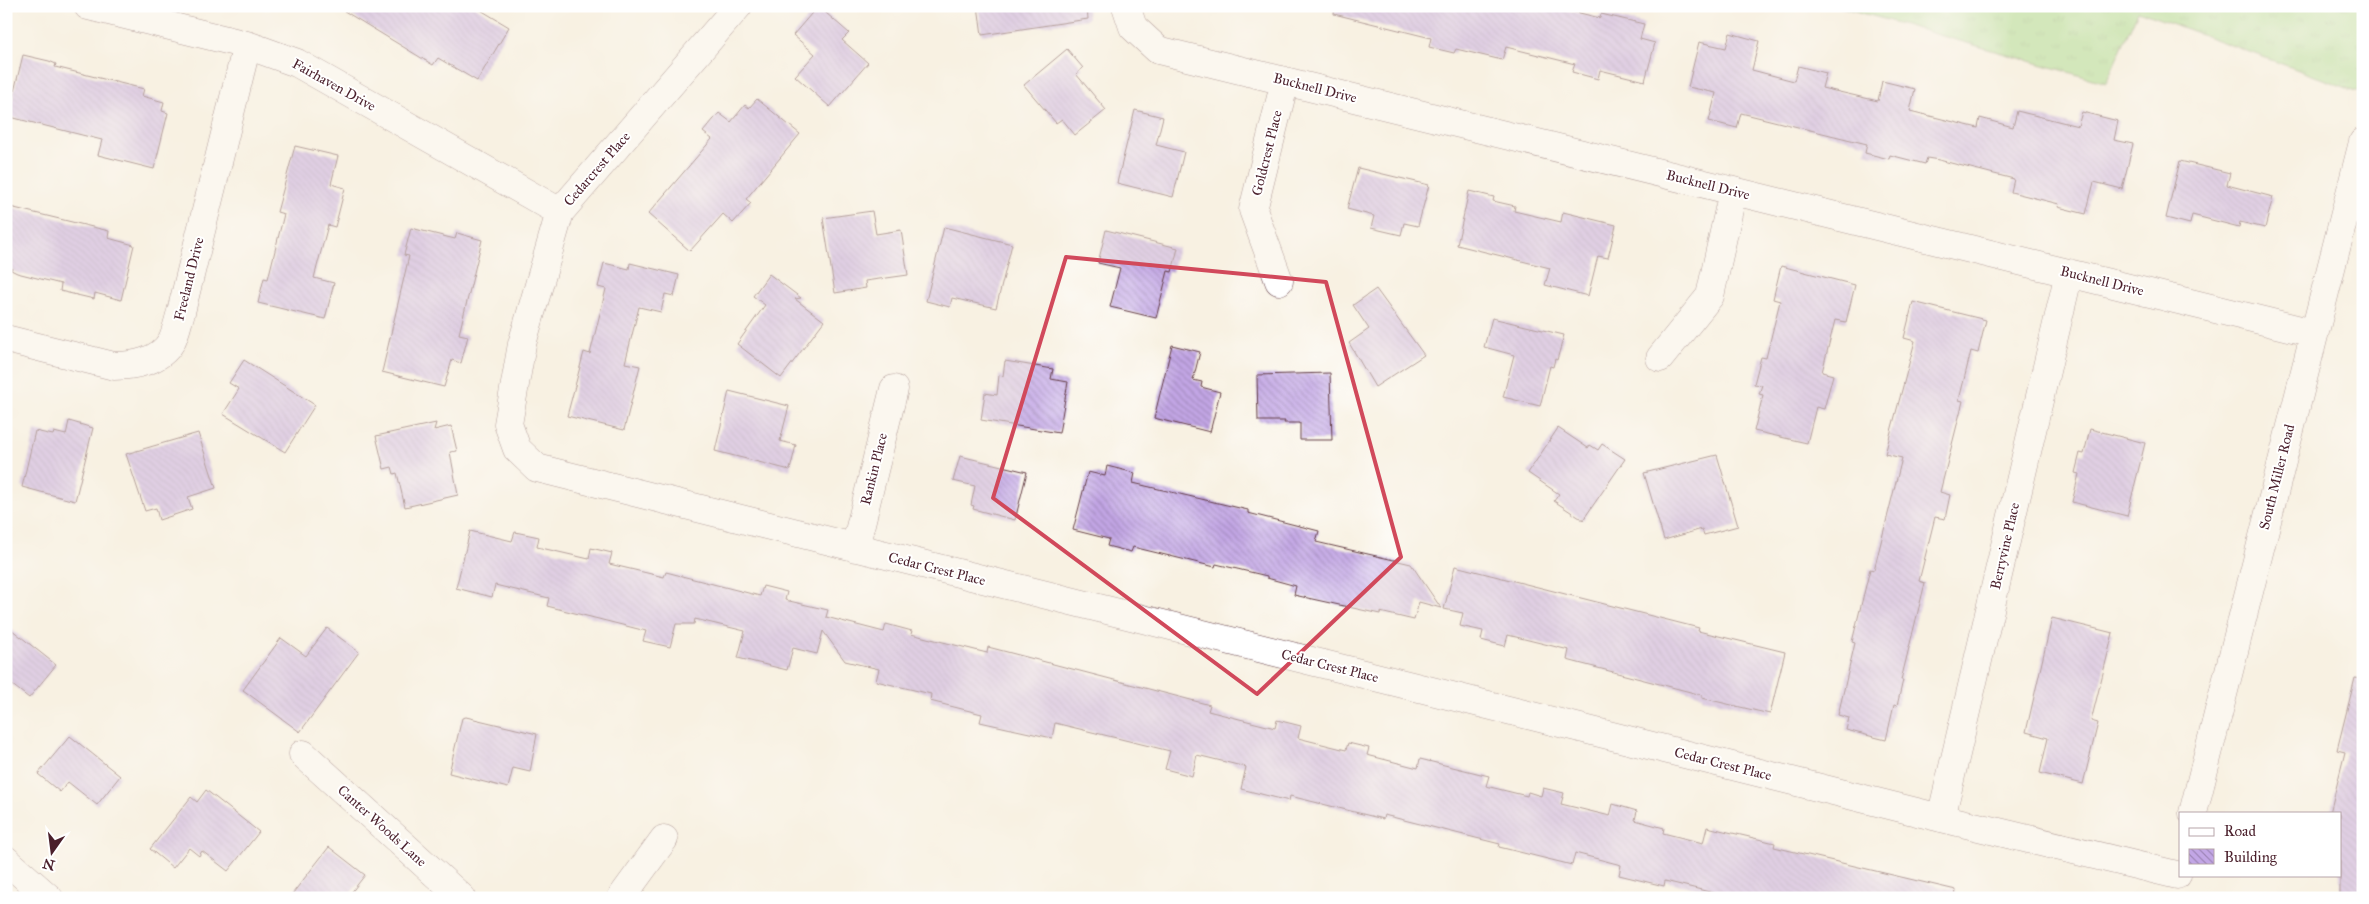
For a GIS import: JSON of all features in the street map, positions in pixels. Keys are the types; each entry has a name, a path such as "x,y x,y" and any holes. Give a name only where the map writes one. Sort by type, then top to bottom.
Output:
{"street":[{"name":"Fairhaven Drive","path":"88,6 247,45 297,63 560,212"},
{"name":"Cedarcrest Place","path":"508,424 522,344 560,212 738,6"},
{"name":"Bucknell Drive","path":"1126,6 1133,27 1158,50 2313,332"},
{"name":"Freeland Drive","path":"6,339 114,366 128,366 152,358 170,343 181,312 247,45"},
{"name":"Goldcrest Place","path":"1279,281 1253,210 1285,81"},
{"name":"South Miller Road","path":"2193,812 2313,332 2363,142"},
{"path":"1660,358 1710,296 1733,191"},
{"name":"Berryvine Place","path":"1941,818 2069,273"},
{"name":"Rankin Place","path":"855,548 894,390"},
{"name":"Cedar Crest Place","path":"508,424 517,448 537,468 2176,878"},
{"name":"Canter Woods Lane","path":"303,754 462,898"},
{"path":"621,898 664,838"},
{"path":"6,860 49,898"}],"highlighted area":[{"path":"1066,257 1326,282 1401,557 1257,694 993,498"}],"green space":[{"path":"1838,6 2363,6 2363,87 2361,92 2350,89 2138,11 2106,83"}],"building":[{"path":"336,6 474,6 509,27 477,81 438,58 433,65"},
{"path":"818,6 849,33 842,40 868,63 830,107 795,76 815,54 793,35"},
{"path":"978,6 1087,6 1088,19 982,35"},
{"path":"1335,6 1551,6 1600,18 1601,14 1644,24 1640,39 1655,43 1645,81 1600,70 1598,79 1572,72 1575,64 1506,47 1502,60 1456,49 1454,53 1429,47 1431,38 1334,14"},
{"path":"1730,33 1759,41 1752,70 1794,81 1798,66 1826,73 1822,88 1878,101 1882,81 1915,89 1910,111 1978,128 1980,118 2013,127 2017,111 2078,126 2082,112 2118,121 2114,140 2133,144 2122,189 2094,182 2086,214 2058,207 2059,204 2011,192 2014,179 1939,160 1927,158 1925,164 1890,155 1889,159 1865,153 1867,144 1741,113 1737,128 1709,121 1716,93 1688,87 1699,42 1726,48"},
{"path":"1067,49 1083,68 1076,74 1106,110 1075,135 1062,119 1056,123 1024,85"},
{"path":"23,55 49,61 56,64 55,67 144,89 142,96 164,102 162,111 168,113 154,169 98,155 102,140 10,117 10,108"},
{"path":"757,99 800,134 746,199 751,203 733,223 723,214 690,251 648,214 712,139 703,132 719,113 731,122 745,105 749,108"},
{"path":"1135,110 1163,117 1156,145 1184,152 1173,197 1117,183"},
{"path":"295,146 338,156 331,184 345,188 335,227 328,225 314,278 334,283 325,319 258,303 264,278 268,279 284,214 277,212"},
{"path":"2180,161 2230,173 2227,185 2273,197 2265,228 2240,222 2239,227 2192,215 2190,224 2166,218"},
{"path":"1358,168 1429,185 1418,226 1404,223 1401,235 1371,228 1374,216 1347,209"},
{"path":"1469,191 1494,197 1493,201 1515,206 1514,211 1561,222 1563,212 1616,225 1608,258 1598,256 1588,296 1545,285 1550,268 1457,245"},
{"path":"6,206 109,231 108,238 134,245 121,300 95,293 94,299 60,291 61,284 17,273 11,270 12,268 6,266"},
{"path":"872,211 876,234 901,230 908,275 865,281 866,288 835,293 823,218"},
{"path":"944,227 1012,244 996,308 952,298 950,307 926,301"},
{"path":"411,228 455,239 457,233 482,240 459,334 468,336 461,363 452,360 444,387 382,372 409,256 404,255"},
{"path":"1106,230 1178,248 1172,272 1168,271 1156,318 1110,307 1120,268 1098,263"},
{"path":"604,263 629,269 630,263 679,275 674,296 665,294 661,312 639,307 625,363 640,366 624,430 567,416 584,352 590,354 606,289 598,287"},
{"path":"1781,266 1855,285 1846,322 1835,320 1822,372 1833,375 1824,409 1816,407 1807,443 1754,431 1763,395 1759,394 1762,385 1754,384 1761,357 1766,358 1780,301 1773,299"},
{"path":"769,274 801,298 795,299 824,321 781,378 737,344 765,305 753,296"},
{"path":"1376,289 1424,355 1375,387 1349,343 1369,329 1353,305"},
{"path":"1913,302 1986,320 1978,353 1971,351 1959,400 1963,401 1940,492 1950,495 1945,519 1935,517 1919,581 1925,583 1901,680 1903,680 1897,706 1894,705 1886,740 1846,730 1849,718 1838,715 1855,643 1852,642 1870,569 1874,570 1902,458 1885,454 1915,341 1904,338"},
{"path":"1492,318 1564,335 1557,360 1555,359 1553,367 1550,366 1540,406 1503,397 1514,355 1484,347"},
{"path":"1172,345 1200,352 1193,380 1202,382 1201,387 1220,392 1210,432 1154,418"},
{"path":"244,360 315,405 285,452 223,414 239,389 229,383"},
{"path":"1005,361 1053,369 1051,379 1068,382 1059,433 981,420 985,393 997,395 999,375 1003,376"},
{"path":"1330,373 1332,440 1300,440 1300,423 1258,421 1257,375"},
{"path":"729,391 789,406 780,441 796,445 790,470 715,451"},
{"path":"69,421 93,428 75,501 22,487 35,431 53,435 54,432 66,435"},
{"path":"436,423 434,430 451,426 457,451 450,452 458,495 405,507 397,473 394,474 392,467 384,469 376,436"},
{"path":"1558,428 1588,448 1590,445 1598,450 1602,444 1625,459 1583,520 1554,501 1559,494 1528,473"},
{"path":"2090,429 2145,443 2127,516 2072,502 2079,474 2075,473 2080,453 2084,454"},
{"path":"198,433 216,488 188,497 192,509 159,520 156,508 145,511 126,454"},
{"path":"1717,455 1738,526 1704,535 1702,529 1664,540 1644,473"},
{"path":"960,456 1027,472 1015,520 973,509 974,506 971,505 975,486 953,481"},
{"path":"1107,466 1135,473 1133,483 1248,510 1248,513 1319,531 1316,542 1411,564 1441,608 1419,602 1414,620 1380,612 1380,614 1294,595 1296,586 1267,578 1267,576 1216,564 1215,567 1133,547 1131,552 1107,546 1109,539 1073,530 1088,472 1105,476"},
{"path":"470,531 512,541 515,532 539,537 537,547 589,559 591,548 612,553 609,564 664,577 666,572 760,596 763,586 787,592 785,600 828,610 826,617 884,632 886,624 912,631 911,634 987,653 988,647 1210,705 1208,711 1275,728 1277,720 1301,726 1298,738 1346,750 1348,743 1369,748 1367,755 1418,768 1420,759 1489,776 1486,786 1527,796 1528,792 1541,796 1543,788 1564,793 1561,804 1610,816 1613,804 1637,811 1635,820 1664,828 1663,833 1703,843 1707,827 1775,843 1774,847 1956,890 1955,898 1734,898 1665,881 1664,886 1619,875 1621,865 1575,853 1572,865 1499,847 1500,844 1384,815 1383,819 1290,796 1289,801 1241,789 1246,767 1197,755 1192,776 1165,769 1170,751 1055,723 1052,738 980,722 982,714 930,701 931,694 876,681 879,669 845,661 823,631 817,654 793,648 787,670 738,658 745,631 695,619 694,624 676,624 670,647 643,641 646,631 547,606 549,598 495,585 492,597 456,588"},
{"path":"1455,566 1699,628 1698,631 1785,652 1770,714 1702,698 1702,695 1567,660 1569,650 1508,635 1505,646 1481,640 1483,631 1460,626 1463,613 1444,609"},
{"path":"2052,618 2113,633 2091,721 2098,723 2083,784 2040,773 2048,738 2026,732"},
{"path":"6,625 56,665 29,698 6,680"},
{"path":"327,628 359,652 300,732 243,690 281,638 306,656"},
{"path":"2355,678 2363,679 2363,898 2340,898 2342,812 2330,812 2345,752 2337,750"},
{"path":"466,717 537,734 530,772 513,768 508,788 449,773 462,718"},
{"path":"70,736 120,776 97,805 68,782 60,792 38,774"},
{"path":"206,790 259,832 228,871 202,851 199,856 189,848 173,868 150,849 191,797 197,802"},
{"path":"329,847 365,875 347,898 289,898"}]}
